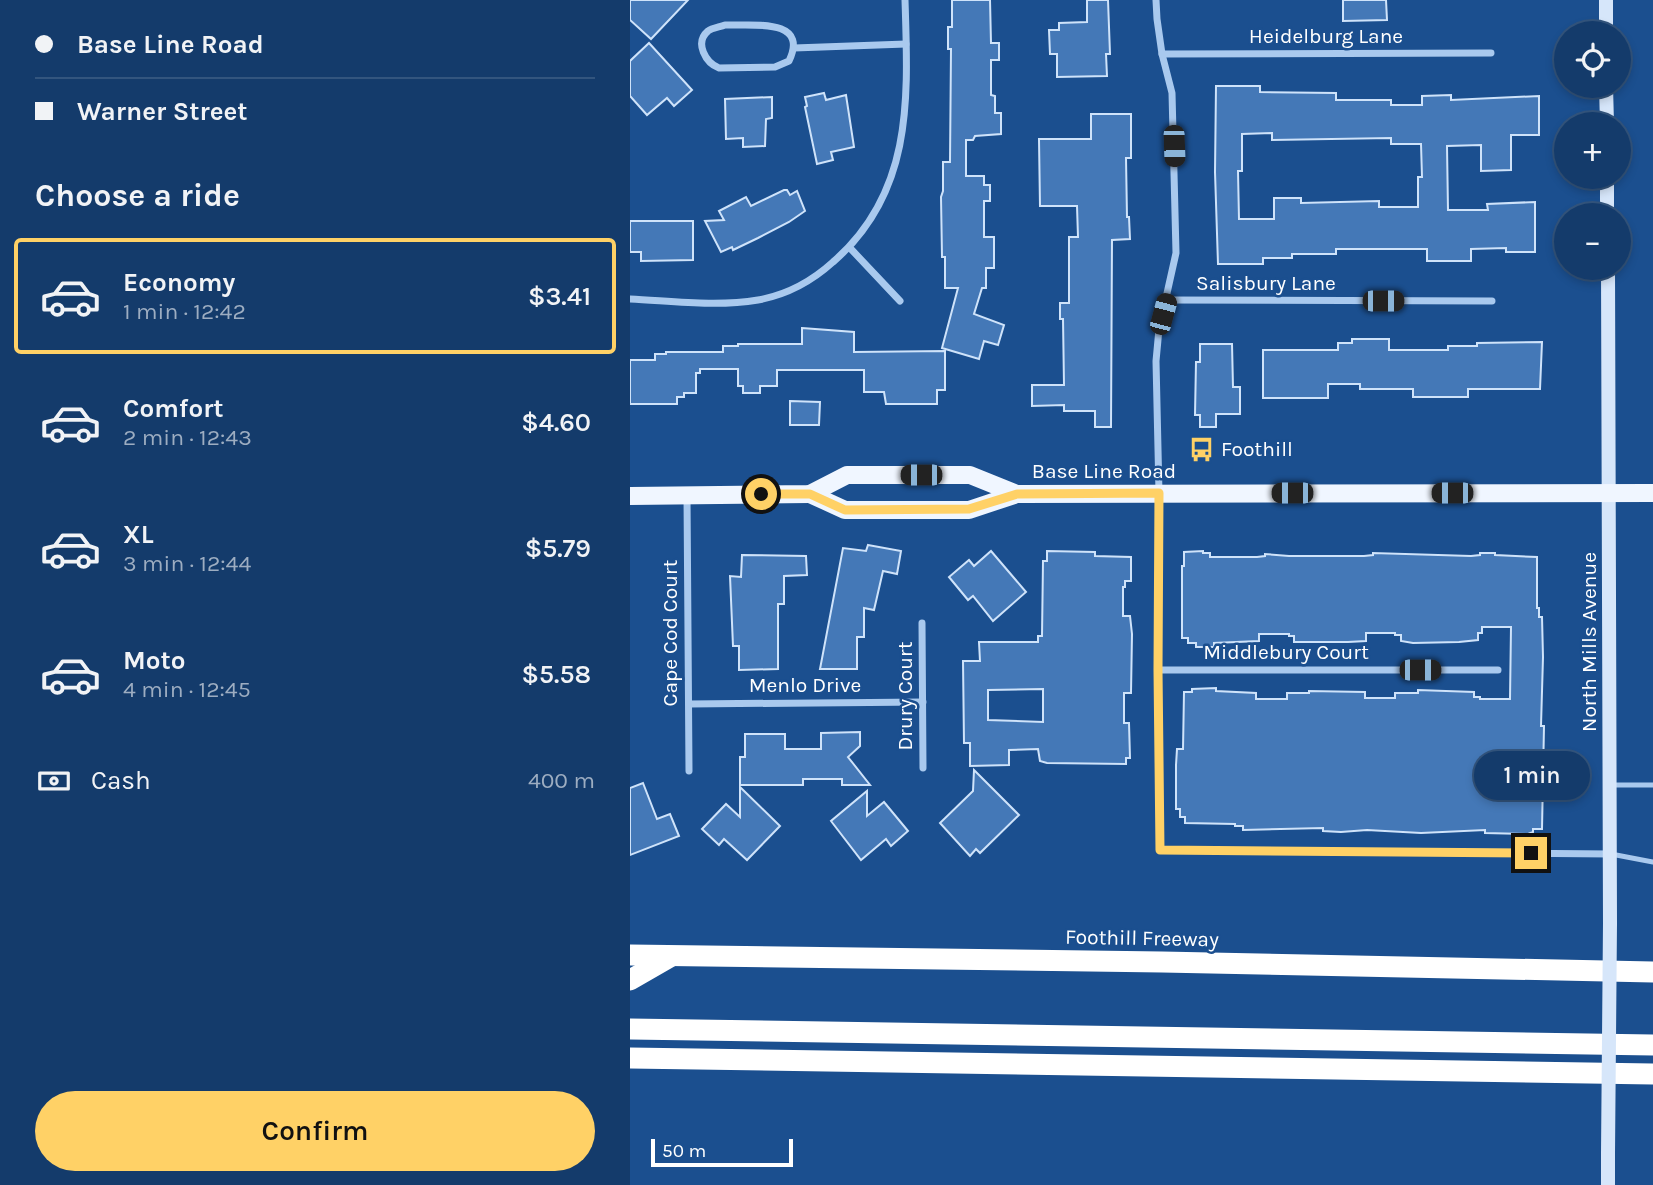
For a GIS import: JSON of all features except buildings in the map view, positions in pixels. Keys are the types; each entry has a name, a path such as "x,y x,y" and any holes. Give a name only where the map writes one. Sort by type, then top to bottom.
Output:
{"highway":[{"name":"Foothill Freeway","path":"630,955 1653,972"},
{"path":"630,980 671,956"},
{"path":"630,1029 1653,1045"},
{"path":"630,1058 1653,1074"}],"main road":[{"path":"1606,0 1606,21"},
{"name":"North Mills Avenue","path":"1608,280 1611,854 1608,1185"},
{"name":"Base Line Road","path":"810,494 847,475 970,475 1017,494"},
{"name":"Base Line Road","path":"630,496 810,494 845,510 969,509 1017,494 1653,493"}],"street":[{"path":"630,299 727,304 761,299 793,289 823,271 850,248 874,214 893,176 903,133 906,97 905,0"},
{"path":"1156,0 1162,54 1172,93 1177,253 1159,329 1156,361 1160,850 1611,854"},
{"path":"724,25 781,28 789,33 793,48 789,61 775,67 719,68 708,61 702,48 708,31 724,25"},
{"path":"793,48 906,44"},
{"name":"Heidelburg Lane","path":"1162,54 1491,52"},
{"path":"850,248 900,301"},
{"name":"Salisbury Lane","path":"1167,300 1492,301"},
{"name":"Cape Cod Court","path":"687,495 689,771"},
{"name":"Drury Court","path":"922,623 923,768"},
{"name":"Middlebury Court","path":"1158,670 1498,670"},
{"name":"Menlo Drive","path":"689,704 923,702"}],"lane":[{"path":"1609,785 1653,785"},
{"path":"1611,854 1653,862"}],"place":[{"name":"Foothill","path":"1201,449"}],"route":[{"path":"761,494 810,494 845,510 969,509 1017,494 1159,493 1160,850 1531,853"}]}
